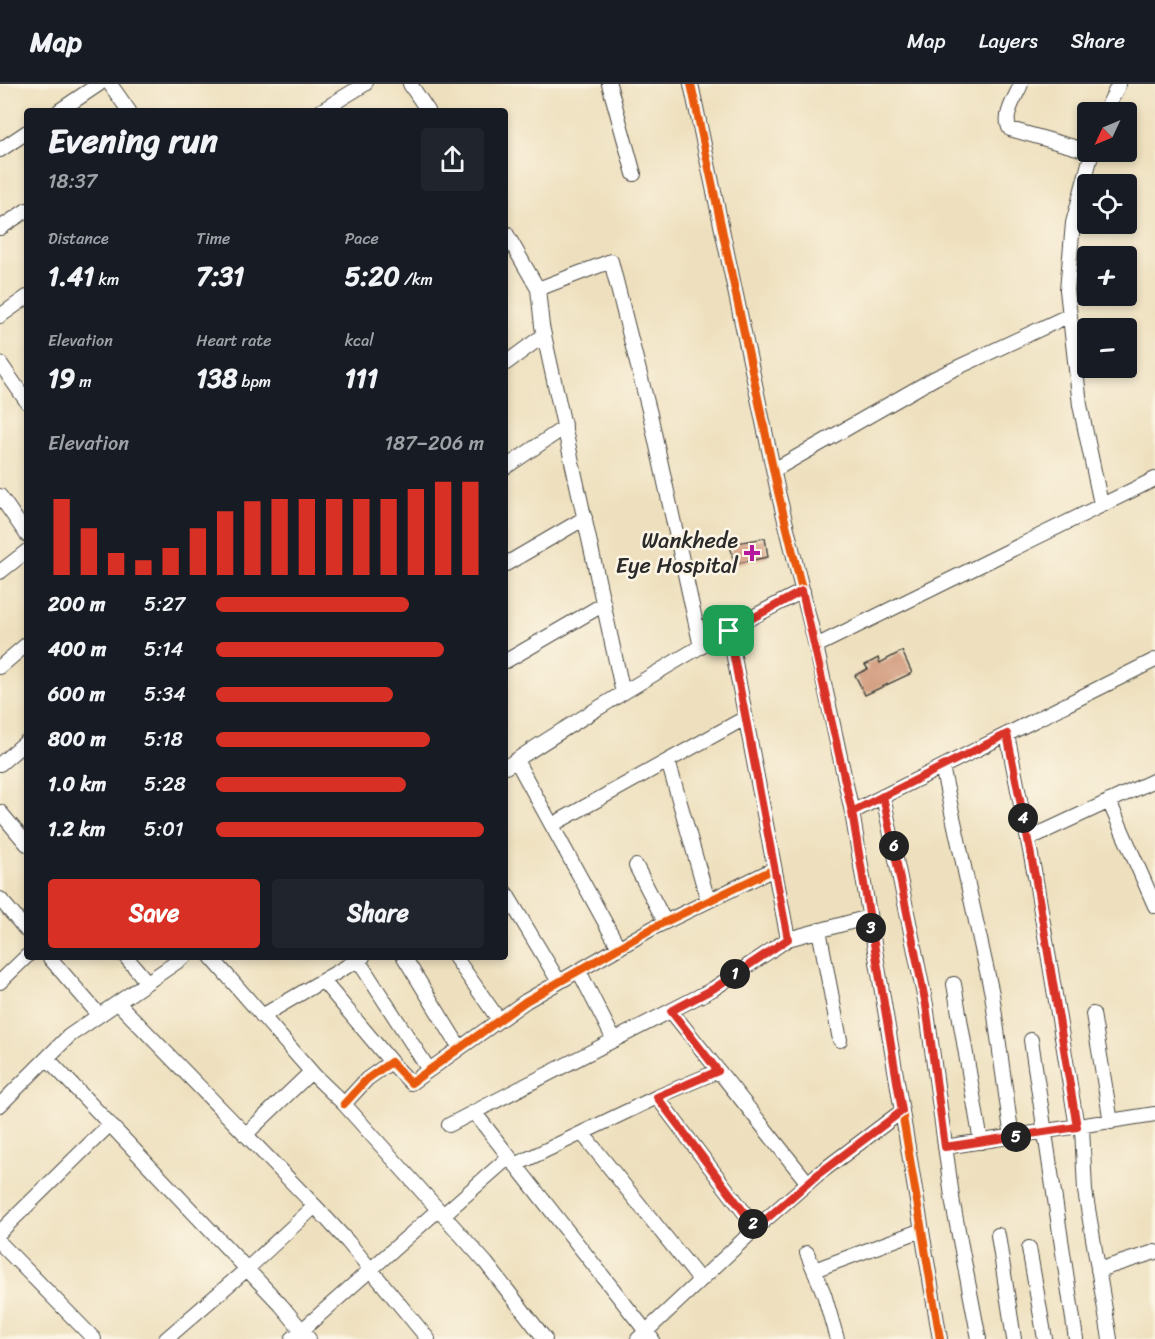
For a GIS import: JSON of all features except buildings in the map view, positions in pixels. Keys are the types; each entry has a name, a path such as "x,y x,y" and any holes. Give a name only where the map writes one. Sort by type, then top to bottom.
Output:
{"street":[{"path":"63,108 99,84"},
{"path":"111,84 127,108"},
{"path":"326,108 365,84"},
{"path":"410,84 426,108"},
{"path":"609,84 634,174"},
{"path":"691,84 774,470 816,646 852,812 940,1339"},
{"path":"1021,84 1007,116 1006,121 1010,129 1077,147"},
{"path":"1110,102 1119,84"},
{"path":"0,150 24,134"},
{"path":"1088,162 1073,223 1067,290 1080,405 1101,504"},
{"path":"0,228 24,212"},
{"path":"508,242 538,290 544,335 623,693"},
{"path":"538,290 611,261 651,414 701,647"},
{"path":"0,316 24,299"},
{"path":"774,470 935,378 1070,315"},
{"path":"508,362 544,335"},
{"path":"0,363 24,398"},
{"path":"508,466 565,428"},
{"path":"816,646 1155,479"},
{"path":"0,496 24,531"},
{"path":"508,563 585,518"},
{"path":"0,572 24,553"},
{"path":"619,948 552,825 511,763 623,693 802,591"},
{"path":"508,660 604,604"},
{"path":"729,631 788,939"},
{"path":"0,667 24,647"},
{"path":"852,812 1155,660"},
{"path":"552,825 745,717"},
{"path":"1007,734 1080,1127 1086,1191 1110,1339"},
{"path":"0,764 24,744"},
{"path":"668,761 708,901"},
{"path":"942,767 992,994 1012,1138"},
{"path":"1028,839 1155,780"},
{"path":"883,796 926,1005 953,1204 979,1339"},
{"path":"1109,801 1155,906"},
{"path":"0,813 24,841"},
{"path":"636,866 665,922"},
{"path":"323,981 411,1083 526,1001 665,922 774,868"},
{"path":"508,896 559,982"},
{"path":"0,899 24,927"},
{"path":"450,1125 713,989 788,939 869,916"},
{"path":"819,930 840,1040"},
{"path":"0,982 24,959"},
{"path":"52,960 99,1015"},
{"path":"129,960 147,982"},
{"path":"0,1105 69,1036 180,960"},
{"path":"214,960 311,1072 344,1104 486,1263 545,1339"},
{"path":"262,1016 359,960"},
{"path":"362,960 429,1070"},
{"path":"406,960 460,1048"},
{"path":"457,960 499,1020"},
{"path":"579,971 614,1040"},
{"path":"954,984 981,1142"},
{"path":"118,1003 315,1206 428,1339"},
{"path":"671,1011 808,1183"},
{"path":"1093,1014 1111,1122"},
{"path":"1031,1040 1076,1339"},
{"path":"47,1058 247,1269 301,1336 371,1270 440,1213 512,1161 582,1133 718,1071"},
{"path":"344,1104 367,1079 391,1062"},
{"path":"245,1135 311,1072"},
{"path":"657,1097 756,1228"},
{"path":"474,1112 645,1336 756,1228 808,1183 902,1111"},
{"path":"945,1147 1155,1114"},
{"path":"0,1232 110,1124"},
{"path":"582,1133 700,1280"},
{"path":"166,1339 315,1206"},
{"path":"814,1270 922,1230"},
{"path":"998,1235 1014,1339"},
{"path":"0,1243 94,1339"},
{"path":"1029,1248 1045,1339"},
{"path":"1098,1270 1155,1252"},
{"path":"807,1253 824,1294 837,1339"}],"cycle path":[{"path":"691,84 778,492 816,646 852,812 940,1339"},
{"path":"344,1104 367,1079 391,1062 411,1083 526,1001 653,928 774,869"}],"place":[{"name":"Wankhede Eye Hospital","path":"752,553"}],"route":[{"path":"729,631 788,939 713,989 671,1011 718,1071 657,1097 756,1228 817,1175 902,1111 852,812 942,767 1007,734 1036,881 1077,1127 945,1147 926,1005 883,796 852,812 802,591 729,631"}]}
